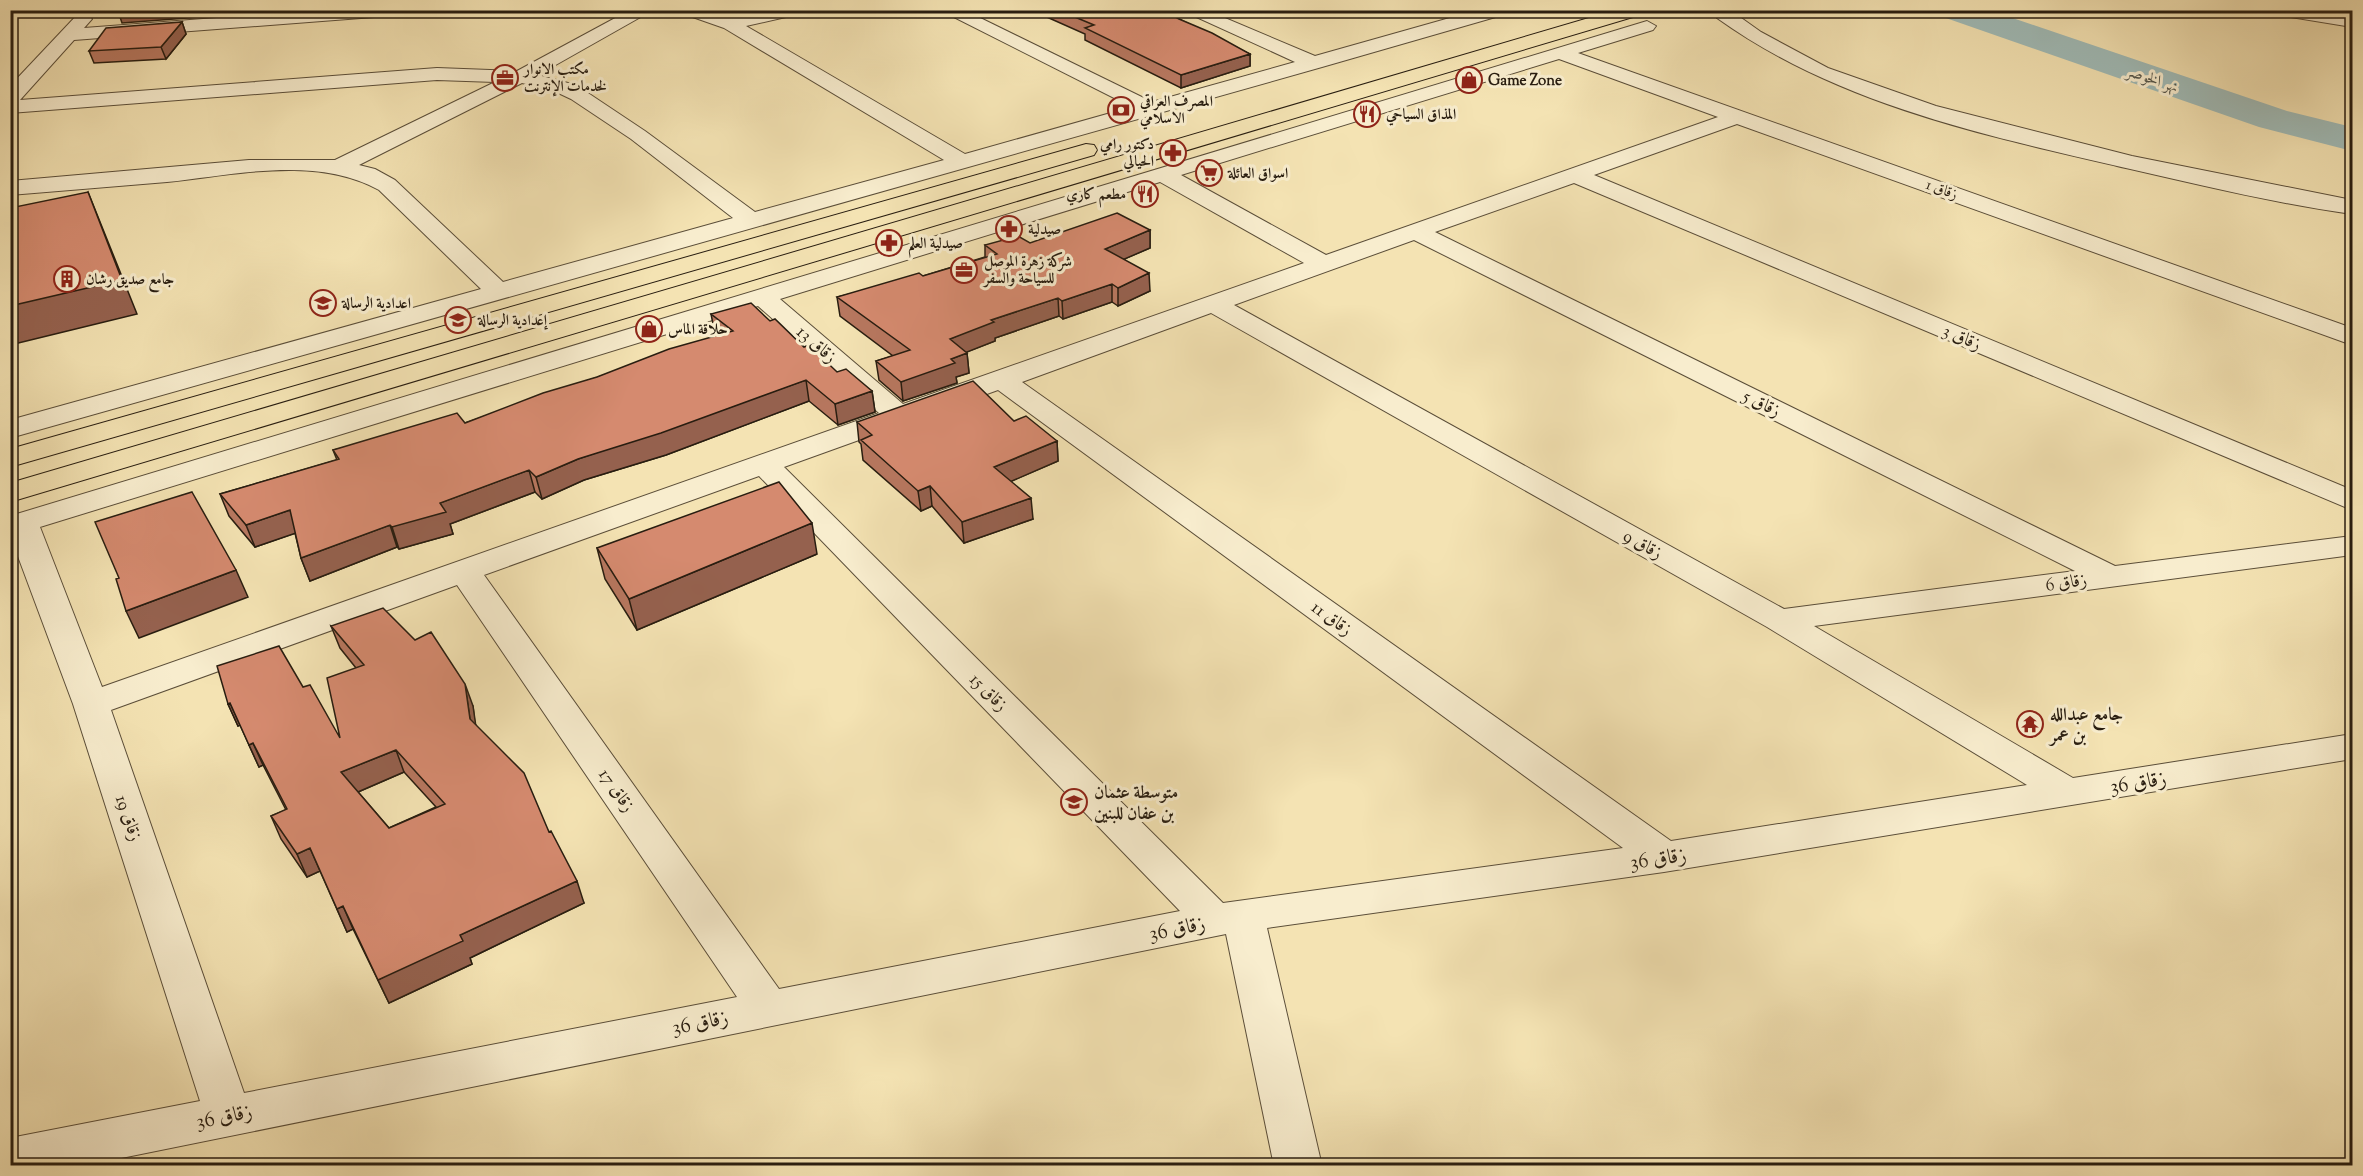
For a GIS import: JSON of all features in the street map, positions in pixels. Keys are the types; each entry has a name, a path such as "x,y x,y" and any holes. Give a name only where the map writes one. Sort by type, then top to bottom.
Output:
{"highway":[{"path":"10,458 1498,21 1569,10"},
{"path":"15,514 1464,60 1530,42 1642,18"},
{"path":"1464,60 1495,73"}],"street":[{"path":"10,99 90,10"},
{"path":"69,35 400,10"},
{"path":"339,167 520,77 644,10"},
{"path":"690,10 730,24 962,160"},
{"path":"730,24 793,10"},
{"path":"949,10 1149,108"},
{"path":"1190,10 1315,63"},
{"path":"1440,10 1466,20"},
{"path":"2278,10 2352,22"},
{"path":"1723,14 1757,39 1823,73 1881,96 1945,116 2112,159 2352,207"},
{"path":"15,514 763,297 1495,73 1564,54 1642,18"},
{"path":"10,429 499,292 749,219 1466,20 1498,21"},
{"name":"زقاق 1","path":"1530,42 2352,337"},
{"path":"10,107 437,74 520,77 561,87 578,95 638,135 749,219"},
{"path":"91,704 1739,116"},
{"path":"10,188 273,166 339,167 377,177 499,292"},
{"name":"زقاق 3","path":"1572,174 2352,501"},
{"path":"1164,175 1323,263"},
{"name":"زقاق 5","path":"1414,231 2110,576"},
{"name":"زقاق 13","path":"763,297 899,415"},
{"name":"زقاق 9","path":"1212,303 1779,620 2069,793"},
{"name":"زقاق 11","path":"1000,379 1664,857"},
{"name":"زقاق 15","path":"764,464 1228,918"},
{"name":"زقاق 19","path":"15,514 91,704 228,1115"},
{"name":"زقاق 6","path":"1779,620 2352,545"},
{"name":"زقاق 17","path":"464,571 769,1009"},
{"name":"زقاق 36","path":"10,1159 1228,918 1664,857 2352,747"},
{"path":"1228,918 1298,1166"}],"building":[{"path":"1058,10 1163,10 1250,54 1181,75 1085,28 1094,25"},
{"path":"182,22 161,47 89,51 106,28"},
{"path":"88,192 122,280 10,306 10,208"},
{"path":"1117,213 1150,230 1105,249 1149,273 1118,288 1112,284 1062,301 1058,298 991,320 994,322 950,339 967,353 951,359 955,363 901,382 876,361 910,350 837,297 919,273 923,276 997,254 985,245 1018,236 1030,243"},
{"path":"751,303 770,321 775,319 804,347 809,345 837,372 846,369 872,391 835,404 806,380 661,433 578,459 536,477 529,470 440,503 446,512 392,527 390,525 301,558 290,510 246,525 220,494 339,459 333,450 457,413 465,423 669,349 733,331 711,314"},
{"path":"973,381 1014,421 1026,416 1057,441 994,467 1031,498 962,522 930,486 918,491 861,440 872,435 857,422"},
{"path":"779,482 812,523 629,599 597,548"},
{"path":"192,492 236,570 126,611 116,579 119,578 95,522"},
{"path":"383,608 415,640 431,632 465,684 470,719 524,773 549,832 551,831 577,881 460,935 463,941 378,980 343,906 337,909 310,848 297,854 271,816 287,809 253,743 249,745 230,703 228,704 217,666 279,646 303,687 310,685 340,738 327,678 364,665 331,626","holes":["396,750 445,804 389,828 341,772"]}],"waterway":[{"name":"نهر الخوصر","path":"1955,10 2273,119 2352,139"}],"place":[{"name":"مكتب الانوار لخدمات الإنترنت","path":"505,78"},
{"name":"Game Zone","path":"1469,80"},
{"name":"المصرف العراقي الاسلامي","path":"1121,110"},
{"name":"المذاق السياحي","path":"1367,114"},
{"name":"دكتور رامي الحيالي","path":"1173,153"},
{"name":"اسواق العائلة","path":"1209,173"},
{"name":"مطعم كاري","path":"1145,194"},
{"name":"صيدلية","path":"1009,229"},
{"name":"صيدلية العلم","path":"889,243"},
{"name":"شركة زهرة الموصل للسياحة والسفر","path":"964,270"},
{"name":"جامع صديق رشان","path":"67,279"},
{"name":"اعدادية الرسالة","path":"323,303"},
{"name":"إعدادية الرسالة","path":"458,320"},
{"name":"حلاقة الماس","path":"649,329"},
{"name":"جامع عبدالله بن عمر","path":"2030,724"},
{"name":"متوسطة عثمان بن عفان للبنين","path":"1074,802"}]}
